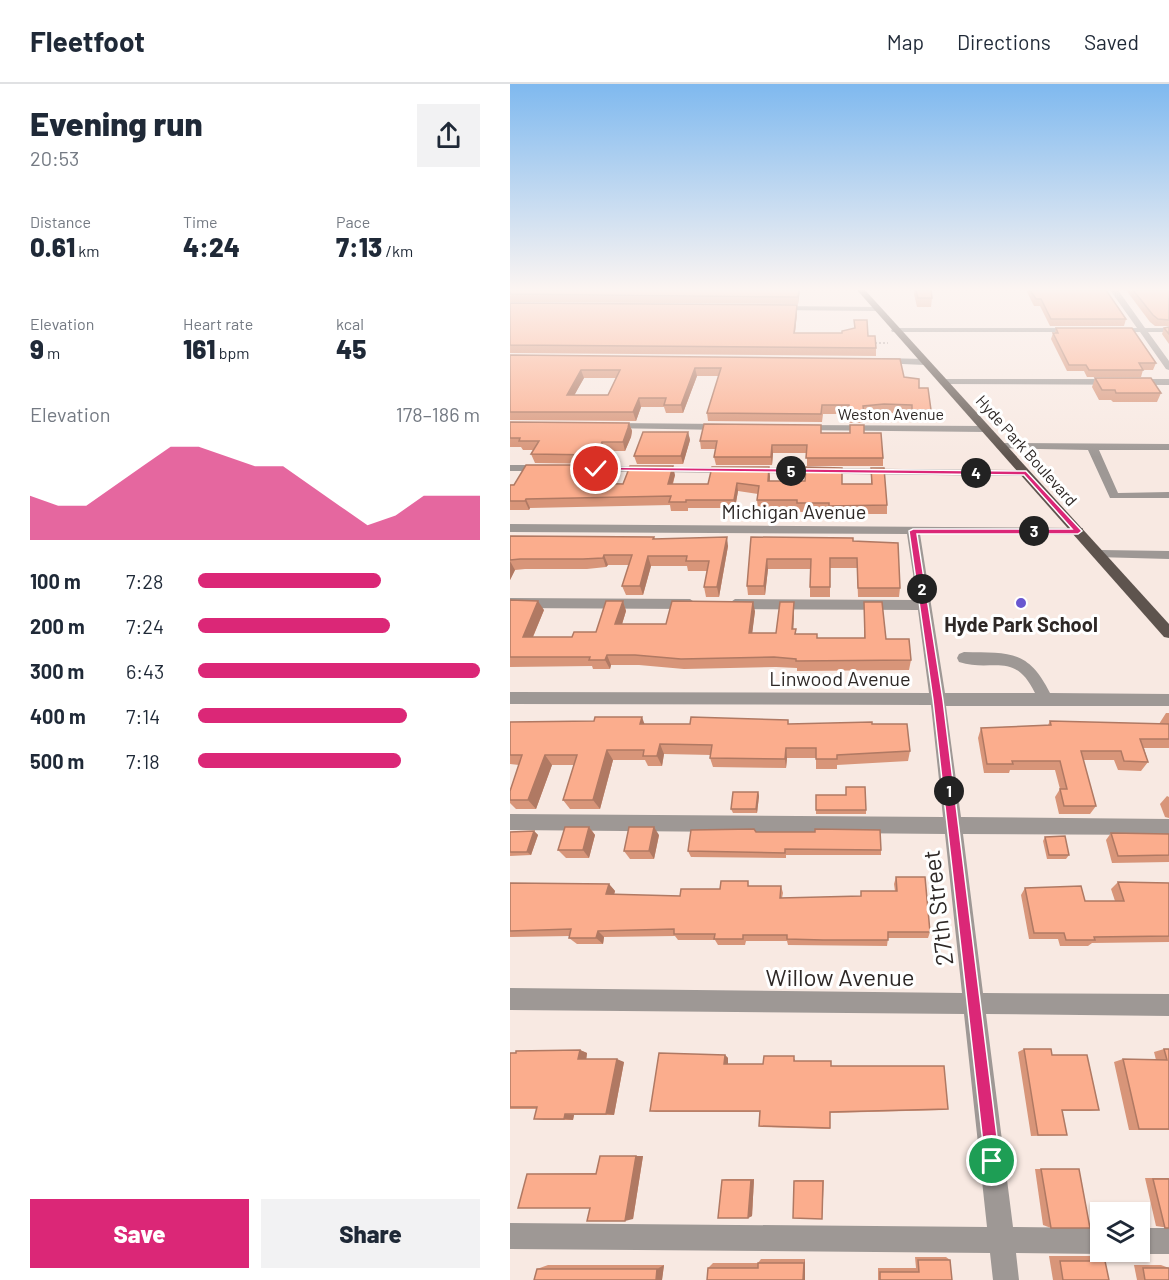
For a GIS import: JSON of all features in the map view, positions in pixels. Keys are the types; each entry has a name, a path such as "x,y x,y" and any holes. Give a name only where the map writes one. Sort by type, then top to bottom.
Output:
{"main road":[{"name":"Hyde Park Boulevard","path":"910,346 945,382 1169,633"}],"street":[{"path":"1155,346 1169,367"},
{"path":"874,361 925,362"},
{"path":"945,382 1169,382"},
{"path":"603,426 732,427"},
{"name":"Weston Avenue","path":"786,428 985,429"},
{"path":"1001,446 1169,447"},
{"path":"1092,446 1114,496 1169,495"},
{"path":"510,468 1026,473"},
{"name":"Michigan Avenue","path":"510,528 1078,531"},
{"name":"27th Street","path":"913,531 938,700 1006,1280"},
{"path":"1100,554 1169,555"},
{"path":"510,603 699,604"},
{"path":"723,604 924,605"},
{"path":"964,658 1016,661 1026,666 1037,681 1046,700"},
{"name":"Linwood Avenue","path":"510,698 1169,700"},
{"path":"510,822 1169,827"},
{"name":"Willow Avenue","path":"510,999 1169,1005"},
{"path":"510,1236 1090,1241"},
{"path":"1150,1241 1169,1241"}],"building":[{"path":"609,346 876,346 876,348"},
{"path":"1059,346 1144,346 1156,363 1139,363 1143,370 1089,370 1086,365 1069,365"},
{"path":"510,355 900,359 904,377 919,379 919,388 928,388 931,410 912,410 912,405 884,404 863,406 864,414 849,414 849,405 822,405 821,414 707,413 721,368 695,368 681,405 664,405 666,398 639,398 633,412 510,412","holes":["581,370 620,370 608,395 567,395"]},
{"path":"1095,378 1151,378 1161,393 1116,393 1115,390 1102,390"},
{"path":"510,422 629,423 623,442 602,442 596,455 531,454 539,441 519,441 520,438 510,438"},
{"path":"704,424 821,425 821,433 850,433 850,425 864,425 864,433 881,433 883,458 806,458 807,445 772,445 771,457 714,457 717,441 700,441"},
{"path":"643,432 688,432 681,456 634,456"},
{"path":"526,465 591,465 583,483 623,484 630,466 673,466 668,484 708,484 712,467 769,467 768,481 805,481 806,467 842,468 842,484 872,484 871,468 884,468 887,505 829,506 829,503 797,503 797,500 757,500 759,486 737,483 734,500 669,502 671,496 510,501 510,485 514,485"},
{"path":"510,536 654,537 653,539 727,537 717,587 704,587 709,561 686,561 687,556 648,556 640,586 622,586 632,555 604,555 603,558 583,559 510,560"},
{"path":"751,537 853,538 853,541 898,543 900,588 858,588 857,558 830,558 830,587 810,587 811,559 767,559 764,586 747,586"},
{"path":"510,600 538,601 523,637 572,637 574,632 596,632 606,601 623,601 615,624 666,624 672,601 753,602 749,633 776,633 780,602 794,602 792,629 796,629 795,634 817,634 817,638 865,638 864,602 882,602 886,639 909,639 911,660 796,661 796,659 774,657 681,659 635,655 607,655 605,660 589,660 590,657 510,657"},
{"path":"595,717 642,717 640,724 690,724 691,717 788,720 788,724 872,722 872,724 907,724 910,751 837,755 837,759 816,759 816,748 786,748 785,759 710,758 712,745 660,744 657,756 643,756 644,750 607,750 593,800 563,800 577,755 545,755 528,800 510,800 510,791 522,755 510,755 510,722 594,721"},
{"path":"1050,721 1169,724 1169,739 1140,739 1148,762 1124,761 1121,751 1081,751 1096,806 1064,806 1060,789 1067,789 1060,761 1012,761 1013,764 987,764 981,728 1051,725"},
{"path":"846,787 865,787 866,810 816,810 816,795 846,795"},
{"path":"733,792 758,792 756,809 731,809"},
{"path":"565,827 589,827 583,850 558,850"},
{"path":"629,827 654,827 649,851 624,851"},
{"path":"754,829 756,832 815,832 815,829 880,830 881,850 785,849 785,853 688,851 691,830"},
{"path":"534,831 527,852 510,852 510,832"},
{"path":"1111,833 1169,834 1169,855 1118,856"},
{"path":"1065,836 1069,855 1049,855 1045,837"},
{"path":"896,877 925,877 930,932 888,932 888,940 823,940 787,939 787,935 743,935 743,939 714,939 715,934 674,934 674,929 598,931 596,938 569,938 571,929 510,931 510,883 609,884 606,894 680,896 681,889 720,889 721,881 748,881 748,886 781,886 780,898 861,896 861,891 897,891"},
{"path":"1118,882 1169,883 1169,936 1094,937 1095,940 1066,940 1064,933 1034,933 1025,888 1081,886 1085,901 1124,901"},
{"path":"1024,1049 1051,1049 1052,1055 1087,1055 1099,1110 1062,1110 1067,1135 1038,1135"},
{"path":"1164,1049 1169,1049 1169,1129 1139,1129 1123,1059 1167,1060"},
{"path":"580,1050 578,1059 617,1059 606,1114 565,1114 564,1119 534,1119 537,1107 510,1107 510,1053"},
{"path":"659,1053 725,1055 724,1064 763,1064 764,1056 794,1056 794,1061 831,1061 831,1066 944,1066 948,1109 830,1112 830,1128 759,1126 760,1111 650,1111"},
{"path":"600,1156 636,1156 625,1221 587,1221 590,1208 518,1208 527,1174 596,1174"},
{"path":"1041,1169 1079,1169 1090,1228 1051,1228"},
{"path":"1153,1179 1169,1179 1169,1228 1165,1228"},
{"path":"722,1180 751,1180 748,1218 718,1218"},
{"path":"794,1181 823,1181 822,1219 793,1218"},
{"path":"918,1260 950,1260 952,1280 880,1280 880,1272 919,1272"},
{"path":"1060,1261 1105,1262 1109,1280 1063,1280"},
{"path":"758,1263 804,1263 803,1280 707,1280 708,1268 758,1268"},
{"path":"1143,1268 1169,1268 1169,1280 1145,1280"},
{"path":"537,1269 657,1269 656,1280 534,1280"}],"place":[{"name":"Hyde Park School","path":"1021,603"}],"route":[{"path":"596,469 1026,473 1078,531 913,531 938,700 992,1161"}]}
